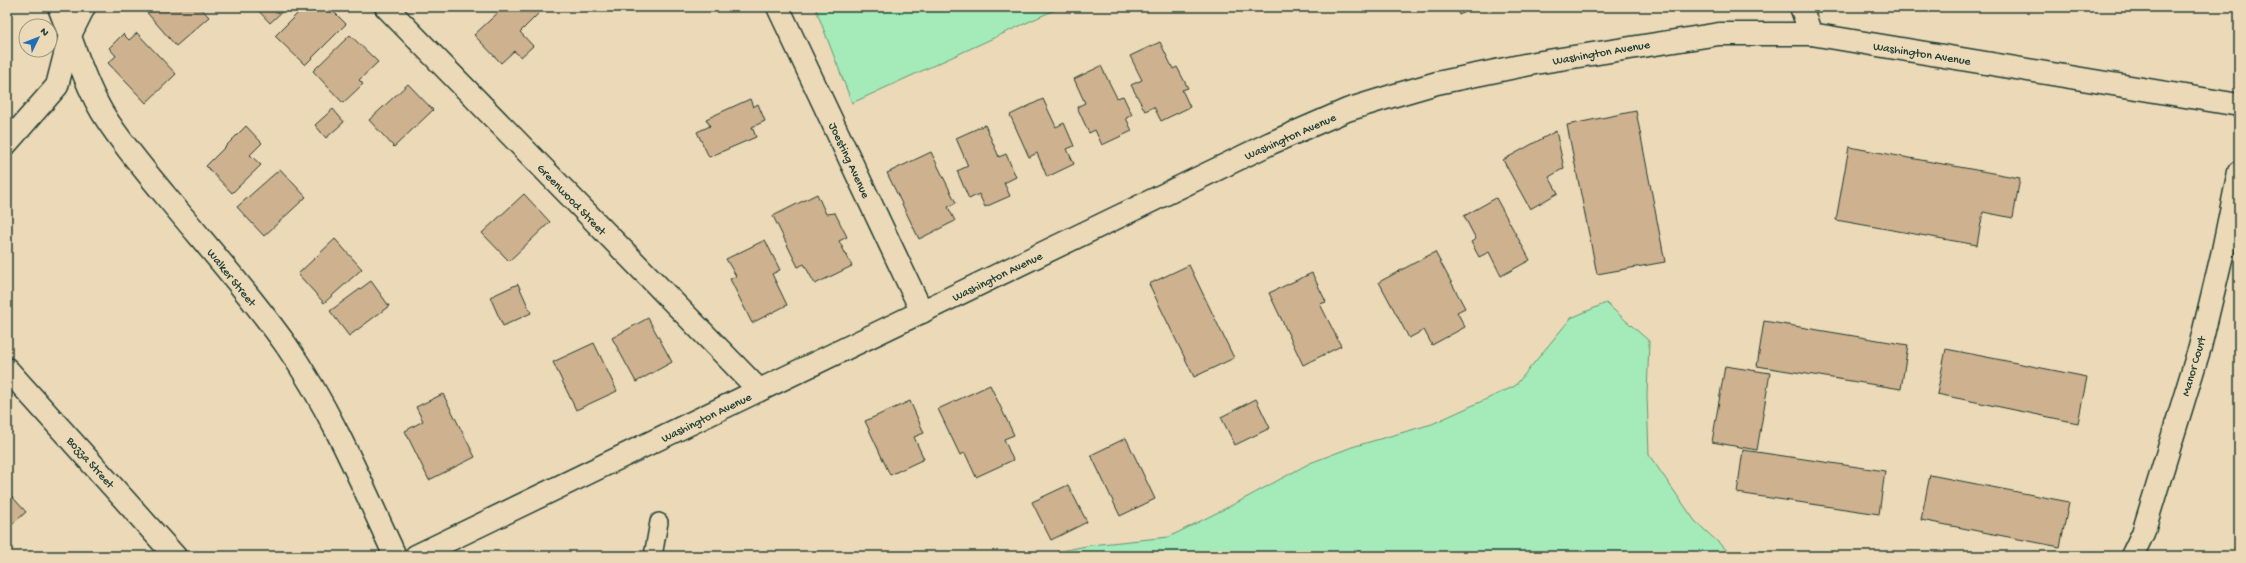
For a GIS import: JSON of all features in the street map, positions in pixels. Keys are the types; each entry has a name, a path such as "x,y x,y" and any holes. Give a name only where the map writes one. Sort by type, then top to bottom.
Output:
{"street":[{"name":"Walker Street","path":"59,7 84,77 103,113 140,165 258,308 311,384 352,460 395,556"},
{"path":"7,143 57,86 70,36 84,7"},
{"name":"Greenwood Street","path":"386,7 759,390"},
{"name":"Joesting Avenue","path":"778,7 922,312"},
{"path":"1801,7 1811,34"},
{"name":"Washington Avenue","path":"416,556 1271,143 1347,110 1437,83 1534,63 1668,40 1719,34 1811,34 2239,105"},
{"name":"Manor Court","path":"2132,556 2143,534 2200,347 2222,254 2239,172"},
{"name":"Bozza Street","path":"7,369 174,556"}],"lane":[{"path":"653,556 659,522"}],"green space":[{"path":"815,7 1061,7 852,103"},
{"path":"1606,303 1649,341 1647,395 1649,455 1695,521 1733,556 1037,556 1091,545 1169,537 1310,463 1352,447 1432,424 1515,386 1571,318"}],"building":[{"path":"142,7 200,7 209,17 176,46"},
{"path":"255,7 287,7 270,23"},
{"path":"304,7 329,7 346,24 305,65 275,36"},
{"path":"504,7 544,8 520,32 533,46 521,57 514,51 501,63 474,35"},
{"path":"630,7 646,7 633,13"},
{"path":"1456,7 1477,7 1459,15"},
{"path":"137,33 176,74 146,103 108,63 116,56 109,48 123,34 129,40"},
{"path":"350,35 378,62 359,80 363,84 343,103 313,71"},
{"path":"1160,42 1173,69 1177,67 1188,88 1182,90 1190,107 1161,121 1154,107 1145,111 1131,85 1142,80 1130,56"},
{"path":"1101,66 1117,98 1123,96 1132,115 1126,118 1132,131 1102,145 1095,130 1089,133 1077,107 1085,103 1074,79"},
{"path":"408,84 433,110 394,147 369,120"},
{"path":"750,99 753,107 758,104 765,121 752,127 756,137 709,157 697,132 710,126 706,119"},
{"path":"1043,99 1056,127 1064,123 1074,146 1067,149 1074,164 1047,177 1037,153 1029,157 1010,115"},
{"path":"333,109 344,122 326,138 315,125"},
{"path":"1636,111 1665,262 1597,274 1567,125"},
{"path":"985,125 999,157 1006,154 1016,177 1004,183 1010,196 985,207 979,194 969,199 957,171 968,166 956,138"},
{"path":"246,126 262,143 250,155 261,165 232,193 206,166"},
{"path":"1556,131 1564,168 1549,177 1558,193 1530,209 1503,160"},
{"path":"1849,147 2020,178 2013,218 1983,212 1977,245 1836,220"},
{"path":"931,152 956,203 948,207 955,221 919,239 887,173"},
{"path":"280,169 306,197 264,236 237,207"},
{"path":"524,194 550,222 509,261 482,233"},
{"path":"817,194 826,214 835,213 847,237 839,241 852,266 815,284 804,264 798,267 773,216"},
{"path":"1496,198 1530,260 1501,276 1489,252 1479,257 1471,242 1476,239 1464,216"},
{"path":"335,239 362,269 324,303 298,274"},
{"path":"765,240 780,270 772,274 787,305 752,323 730,279 736,276 726,259"},
{"path":"1435,252 1465,308 1457,312 1465,327 1432,345 1424,330 1409,338 1379,282"},
{"path":"1189,265 1234,358 1194,377 1149,284"},
{"path":"1312,273 1326,302 1320,304 1341,346 1303,365 1269,293"},
{"path":"371,281 389,306 349,336 330,311"},
{"path":"518,284 531,313 503,326 490,297"},
{"path":"648,318 672,362 636,382 612,338"},
{"path":"1764,321 1908,345 1901,389 1757,366"},
{"path":"594,343 617,391 576,410 553,362"},
{"path":"1946,349 2087,377 2078,423 1937,394"},
{"path":"1725,366 1770,373 1757,450 1712,442"},
{"path":"990,385 1014,435 1004,439 1013,460 976,477 965,453 960,455 938,409"},
{"path":"443,394 475,457 429,480 405,431 423,421 416,407"},
{"path":"1256,399 1270,428 1235,445 1221,417"},
{"path":"910,401 924,433 914,437 924,459 890,475 865,421"},
{"path":"1126,438 1155,499 1120,516 1091,455"},
{"path":"1743,450 1885,471 1879,514 1737,493"},
{"path":"1930,475 2069,502 2060,547 1921,520"},
{"path":"1068,485 1087,522 1051,540 1032,502"},
{"path":"7,491 26,512 7,529"}]}
